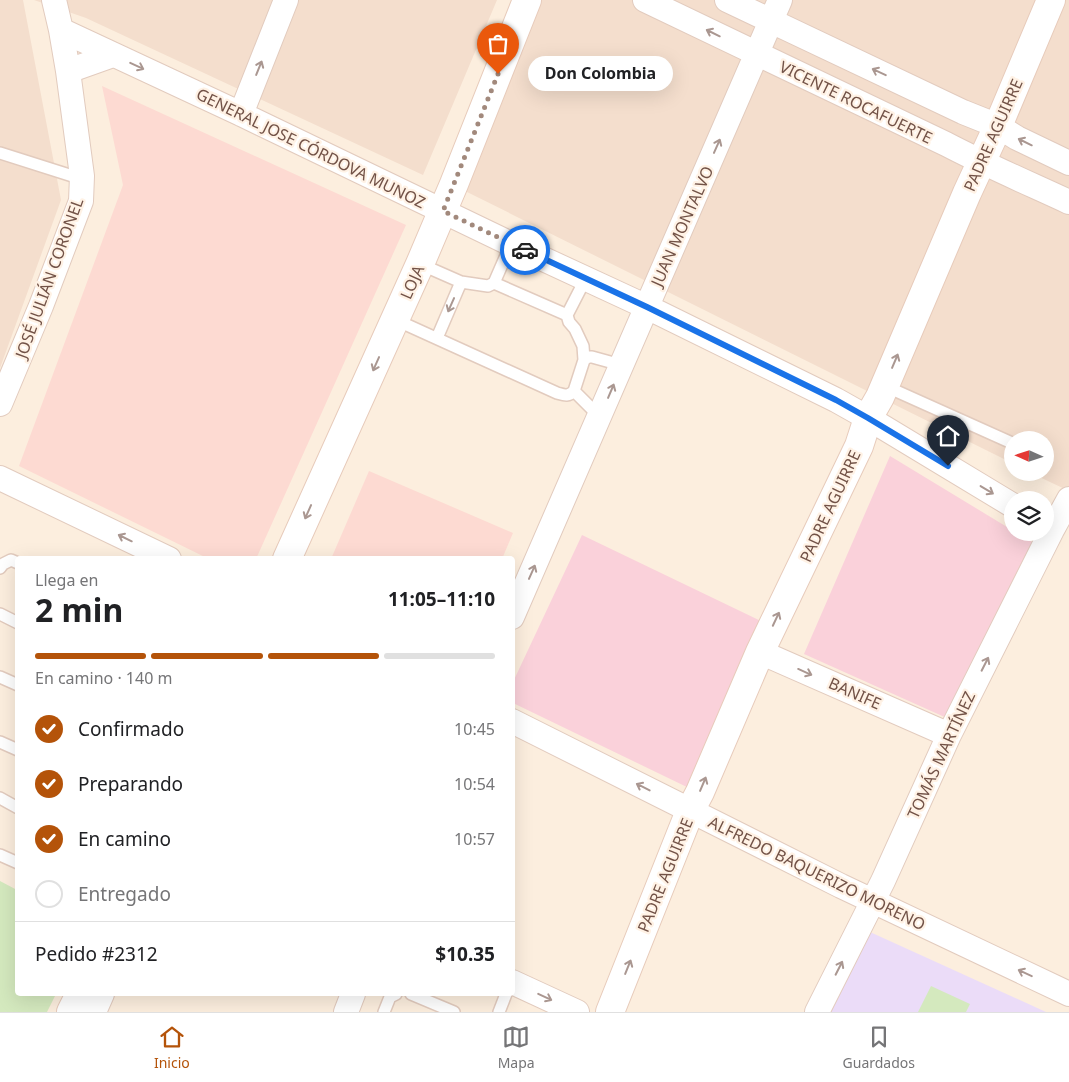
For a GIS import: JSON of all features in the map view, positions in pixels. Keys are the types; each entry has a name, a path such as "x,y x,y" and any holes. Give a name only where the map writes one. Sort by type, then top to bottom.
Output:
{"main road":[{"name":"LOJA","path":"288,556 396,320 443,211 527,0"},
{"name":"PADRE AGUIRRE","path":"610,1012 690,810 700,792 760,652 858,446 868,418 880,398 1051,0"},
{"path":"71,1012 79,996"}],"street":[{"name":"JOSÉ JULIÁN CORONEL","path":"0,404 41,306 81,201 82,179 68,71 54,0"},
{"path":"241,114 286,0"},
{"name":"VICENTE ROCAFUERTE","path":"645,0 980,162 1069,202"},
{"path":"727,0 775,10 963,112 998,126 1017,138 1069,164"},
{"name":"JUAN MONTALVO","path":"515,610 775,10"},
{"name":"GENERAL JOSE CÓRDOVA MUNOZ","path":"61,30 647,307 868,418 1004,500"},
{"path":"68,71 113,55"},
{"path":"0,478 163,556"},
{"name":"TOMÁS MARTÍNEZ","path":"817,1012 887,872 949,735 1069,500"},
{"name":"BANIFE","path":"760,652 949,735"},
{"name":"ALFREDO BAQUERIZO MORENO","path":"515,722 872,901 1069,994"},
{"path":"515,983 577,1012"},
{"path":"94,1012 101,996"},
{"path":"346,1012 353,996"}],"lane":[{"path":"0,154 82,179"},
{"path":"420,264 461,282 488,286 494,283 512,244"},
{"path":"396,320 557,393 566,395 574,391 584,360 583,346 575,329 569,322 567,314 586,278"},
{"path":"437,338 461,282"},
{"path":"494,283 567,314"},
{"path":"584,360 592,356 621,365"},
{"path":"885,386 1004,438"},
{"path":"574,391 600,417"},
{"path":"0,568 11,560 15,562"},
{"path":"0,614 15,622"},
{"path":"0,677 15,684"},
{"path":"0,742 15,749"},
{"path":"0,798 15,806"},
{"path":"0,855 15,862"},
{"path":"384,1012 392,996"},
{"path":"416,996 454,1012"},
{"path":"499,1012 505,996"}],"shaded area":[{"path":"0,0 23,0 61,200 0,368"},
{"path":"34,0 497,0 423,175 86,18"},
{"path":"541,0 1069,0 1069,491 1048,481 1054,481 1054,431 1004,431 1004,459 463,190"},
{"path":"102,86 406,225 257,556 203,556 19,466 123,185"},
{"path":"890,456 1004,525 1004,541 1030,541 1037,545 949,719 804,654"},
{"path":"369,471 513,533 503,556 332,556"},
{"path":"582,535 769,625 691,789 515,704 515,678"},
{"path":"870,932 1046,1012 831,1012"}],"green space":[{"path":"0,881 15,889 15,996 55,996 47,1012 0,1012"},
{"path":"931,986 970,1004 966,1012 918,1012"}],"way so far":[{"path":"498,74 443,211 525,250"}],"place":[{"name":"Don Colombia","path":"498,74"}],"route":[{"path":"525,250 647,307 836,400 948,466"}]}
